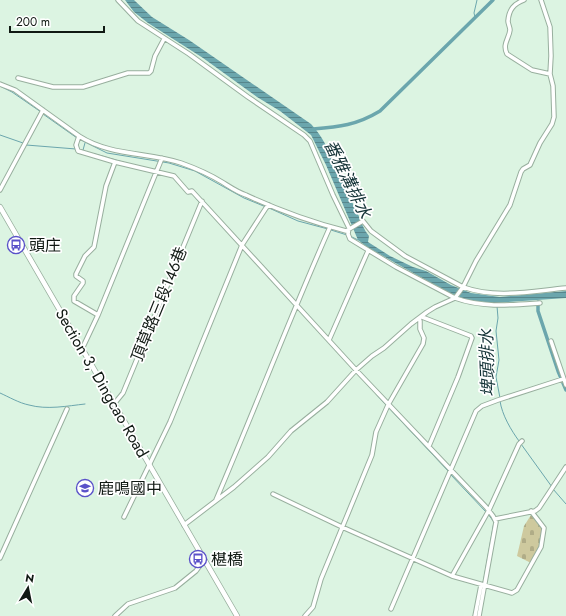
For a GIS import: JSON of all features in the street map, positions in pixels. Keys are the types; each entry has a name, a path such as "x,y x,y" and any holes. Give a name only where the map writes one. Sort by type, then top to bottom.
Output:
{"street":[{"path":"118,0 138,21 189,54 304,135 310,141 349,228 348,235 368,251 455,298 464,301 498,306 540,302"},
{"path":"524,0 514,4 511,9 508,22 510,29 504,45 505,51 507,54 532,70 550,74"},
{"path":"184,525 216,501 268,456 300,423 327,402 356,370 420,317 435,307 455,298 463,287 484,247 510,204 523,168 530,165 540,143 552,124 554,117 553,86 550,74 552,56 550,26 541,0"},
{"path":"18,78 53,87 83,87 128,73 150,73 155,56 164,39"},
{"path":"0,84 15,90 42,112 79,136 99,146 111,150 162,158 198,169 268,207 292,214 329,229 346,231 363,221 371,231 405,256 463,287 483,292 502,294 566,288"},
{"path":"0,190 42,112"},
{"path":"79,136 76,146 78,151 115,162 174,176 188,192 192,191 388,405 489,510 495,519 479,616"},
{"path":"82,349 98,315 162,158"},
{"path":"98,315 74,301 74,296 83,281 76,276 76,274 85,256 94,247 106,186 115,162"},
{"name":"頂草路三段146巷","path":"114,404 123,393 202,201"},
{"name":"Section 3, Dingcao Road","path":"0,207 237,616"},
{"path":"124,517 170,422 242,246 268,207"},
{"path":"216,501 329,229"},
{"path":"329,340 368,251"},
{"path":"305,616 313,607 321,580 372,455 376,432 388,405 423,344 424,338 420,329 420,317"},
{"path":"420,317 472,338 458,377 429,446"},
{"path":"551,341 562,379 566,385"},
{"path":"392,609 476,411 482,406 562,379"},
{"path":"0,558 67,409"},
{"path":"452,576 489,510 521,442"},
{"path":"495,519 532,511 539,508 566,467"},
{"path":"273,494 342,527 452,576 512,593 517,590 541,547 544,528 532,511"},
{"path":"115,616 128,604 175,588 196,571 204,560"},
{"path":"475,616 483,585"}],"green space":[{"path":"531,515 543,530 541,542 531,563 517,556 524,526"}],"water":[{"path":"125,0 134,0 152,17 189,40 311,124 325,143 331,155 369,236 368,242 390,256 413,267 426,271 451,285 471,293 500,297 566,291 566,298 494,303 468,300 447,292 367,247 358,240 326,165 311,135 280,111 257,97 203,58 148,23 134,12"}],"waterway":[{"path":"475,17 474,13 477,0"},
{"path":"313,129 356,122 372,116 380,111 493,0"},
{"path":"0,86 12,92 41,112"},
{"path":"43,114 77,138"},
{"path":"0,135 23,143"},
{"path":"79,139 107,153 169,163 195,171 244,198 266,207"},
{"path":"83,150 85,143"},
{"path":"26,145 76,149"},
{"path":"95,154 126,163"},
{"path":"191,192 199,202"},
{"path":"202,204 228,233"},
{"path":"269,208 298,221 328,229"},
{"path":"331,230 347,235"},
{"path":"350,236 358,240"},
{"path":"538,302 538,311 566,390"},
{"name":"埤頭排水","path":"497,306 498,318 496,331 499,360 496,377 500,398"},
{"path":"365,382 386,405"},
{"path":"0,393 22,403 43,407 85,404"},
{"name":"埤頭排水","path":"500,401 507,422 519,441"},
{"path":"388,407 449,472"},
{"name":"埤頭排水","path":"521,444 552,487"},
{"path":"451,475 486,512"},
{"name":"埤頭排水","path":"553,489 566,504"},
{"path":"483,584 494,522 488,514"},
{"path":"477,616 479,607"}],"place":[{"name":"頭庄","path":"16,245"},
{"name":"鹿鳴國中","path":"85,488"},
{"name":"椹橋","path":"198,559"}],"water label":[{"name":"番雅溝排水","path":"348,179"}]}
